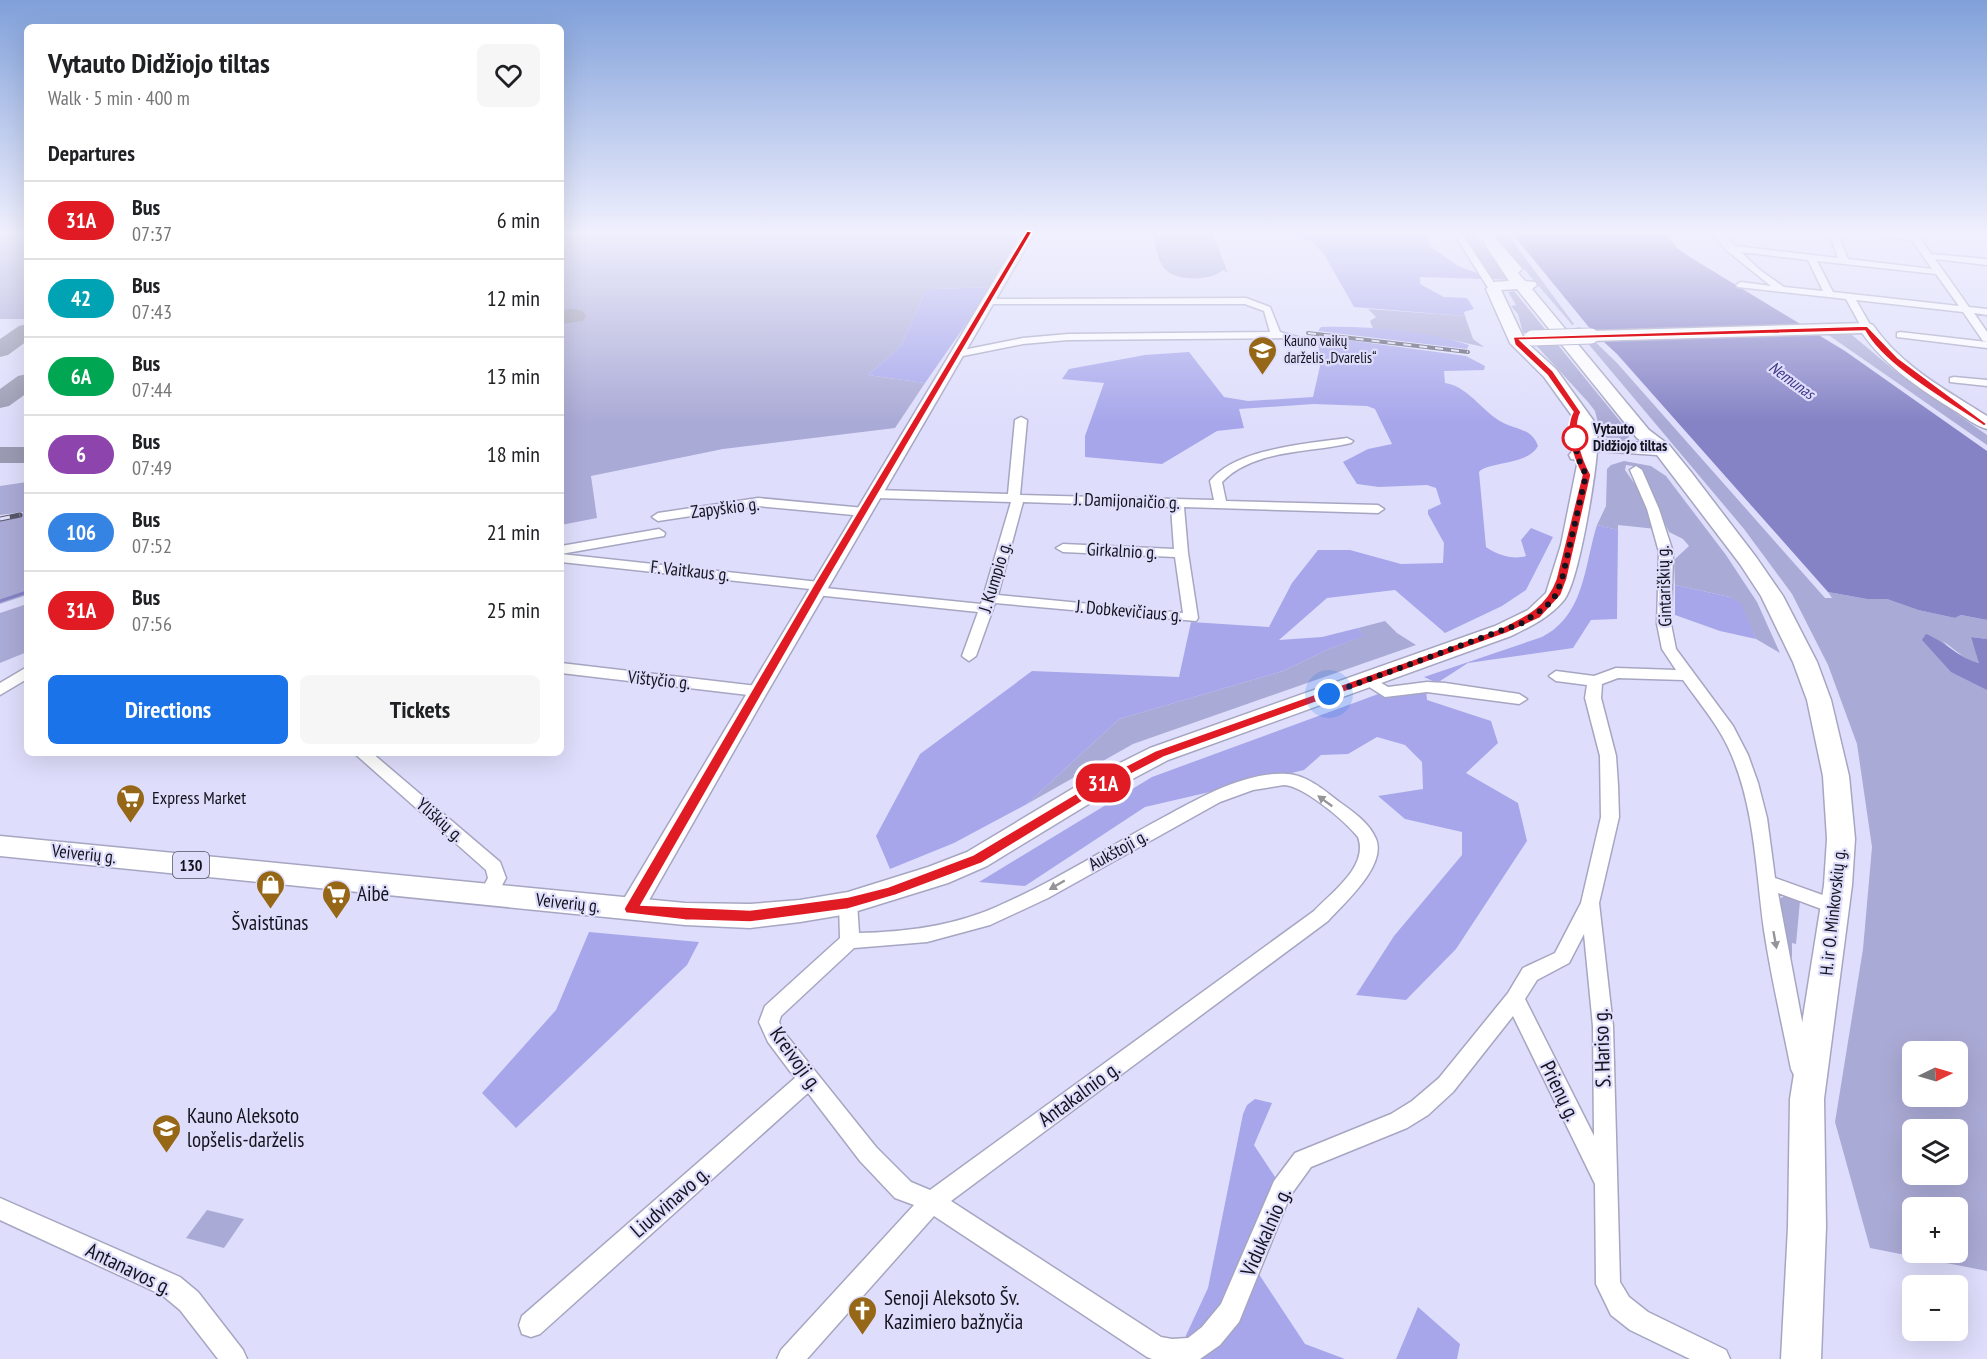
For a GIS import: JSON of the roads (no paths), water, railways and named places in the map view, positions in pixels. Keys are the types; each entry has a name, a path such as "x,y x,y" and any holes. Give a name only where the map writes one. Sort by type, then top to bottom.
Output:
{"main road":[{"name":"Veiverių g.","path":"0,846 685,914 750,916 848,903 929,879 977,859 1101,784 1159,754 1503,631 1529,619 1546,607 1556,595 1562,579 1588,458 1588,427 1550,373 1518,343 1524,338 1501,295"},
{"name":"H. ir O. Minkovskių g.","path":"1533,295 1656,435 1662,449 1749,561 1772,596 1800,652 1818,700 1836,776 1841,839 1835,907 1808,1099 1807,1227 1802,1359"},
{"path":"1524,338 1867,328 1873,338 1895,360 1987,424"},
{"path":"1588,458 1625,449 1662,449"},
{"path":"1588,458 1622,455 1643,458 1684,476"}],"street":[{"path":"631,909 817,588 876,494 992,295"},
{"path":"1843,295 1987,312"},
{"path":"1956,295 1987,339"},
{"path":"1849,296 1867,328"},
{"path":"988,302 1246,301 1267,309 1276,335"},
{"path":"958,354 1023,341 1068,337 1292,335 1311,342"},
{"path":"1900,335 1987,345"},
{"path":"1954,380 1987,383"},
{"name":"J. Kumpio g.","path":"969,656 988,603 1016,498 1021,420"},
{"path":"1221,505 1216,481 1226,470 1268,454 1347,441"},
{"name":"Gintariškių g.","path":"1636,470 1653,509 1666,552 1664,624 1669,649 1688,675"},
{"name":"J. Damijonaičio g.","path":"876,494 1378,509"},
{"name":"Zapyškio g.","path":"658,517 758,502 864,512"},
{"name":"J. Dobkevičiaus g.","path":"988,603 1191,618 1181,553 1177,503"},
{"path":"564,549 659,533"},
{"name":"Girkalnio g.","path":"1063,548 1181,553"},
{"name":"F. Vaitkaus g.","path":"564,558 817,588 988,603"},
{"name":"Vištyčio g.","path":"564,668 757,691"},
{"path":"1556,676 1595,681 1616,673 1688,675"},
{"path":"0,690 24,674"},
{"name":"H. ir O. Minkovskių g.","path":"1688,675 1727,730 1740,755 1758,818 1779,963 1808,1099"},
{"path":"1368,680 1385,692 1427,687 1519,699"},
{"name":"S. Hariso g.","path":"1595,681 1593,698 1608,756 1610,817 1590,903 1603,1026 1608,1284 1620,1306 1639,1321 1717,1359"},
{"name":"Yliškių g.","path":"365,756 494,867 497,878 488,895"},
{"name":"Aukštoji g.","path":"850,941 881,940 944,931 1000,914 1214,799 1245,786 1263,782 1286,779 1298,782 1357,824 1368,840"},
{"name":"Antakalnio g.","path":"790,1359 932,1202 1321,916 1362,871 1368,855 1368,840"},
{"path":"1767,882 1835,907"},
{"path":"848,903 850,941"},
{"name":"Vidukalnio g.","path":"932,1202 1156,1348 1172,1352 1192,1350 1212,1336 1230,1313 1282,1189 1303,1160 1399,1121 1420,1108 1446,1085 1515,999 1530,974 1562,958 1590,903"},
{"name":"Kreivoji g.","path":"850,941 772,1011 769,1022 775,1036 868,1154 903,1190 932,1202"},
{"name":"Prienų g.","path":"1515,999 1605,1182"},
{"name":"Liudvinavo g.","path":"531,1325 809,1079"},
{"name":"Antanavos g.","path":"0,1209 171,1286 189,1300 234,1359"}],"water":[{"name":"Nemunas","path":"1563,295 1753,295 1845,351 1987,451 1987,620 1961,615 1955,618 1918,610 1887,599 1867,599 1828,592 1617,354 1592,331"},
{"path":"1926,634 1966,658 1979,663 1971,637 1987,639 1987,690 1951,672 1922,640"}],"waterway":[{"path":"0,601 24,593"}],"railway":[{"path":"1308,333 1468,352"},
{"path":"0,519 20,515"}],"place":[{"name":"Kauno vaikų darželis „Dvarelis“","path":"1263,376"},
{"name":"Vytauto Didžiojo tiltas","path":"1575,438"},
{"name":"Express Market","path":"131,824"},
{"name":"Švaistūnas","path":"270,910"},
{"name":"Aibė","path":"336,920"},
{"name":"Kauno Aleksoto lopšelis-darželis","path":"166,1154"},
{"name":"Senoji Aleksoto Šv. Kazimiero bažnyčia","path":"863,1336"}]}
